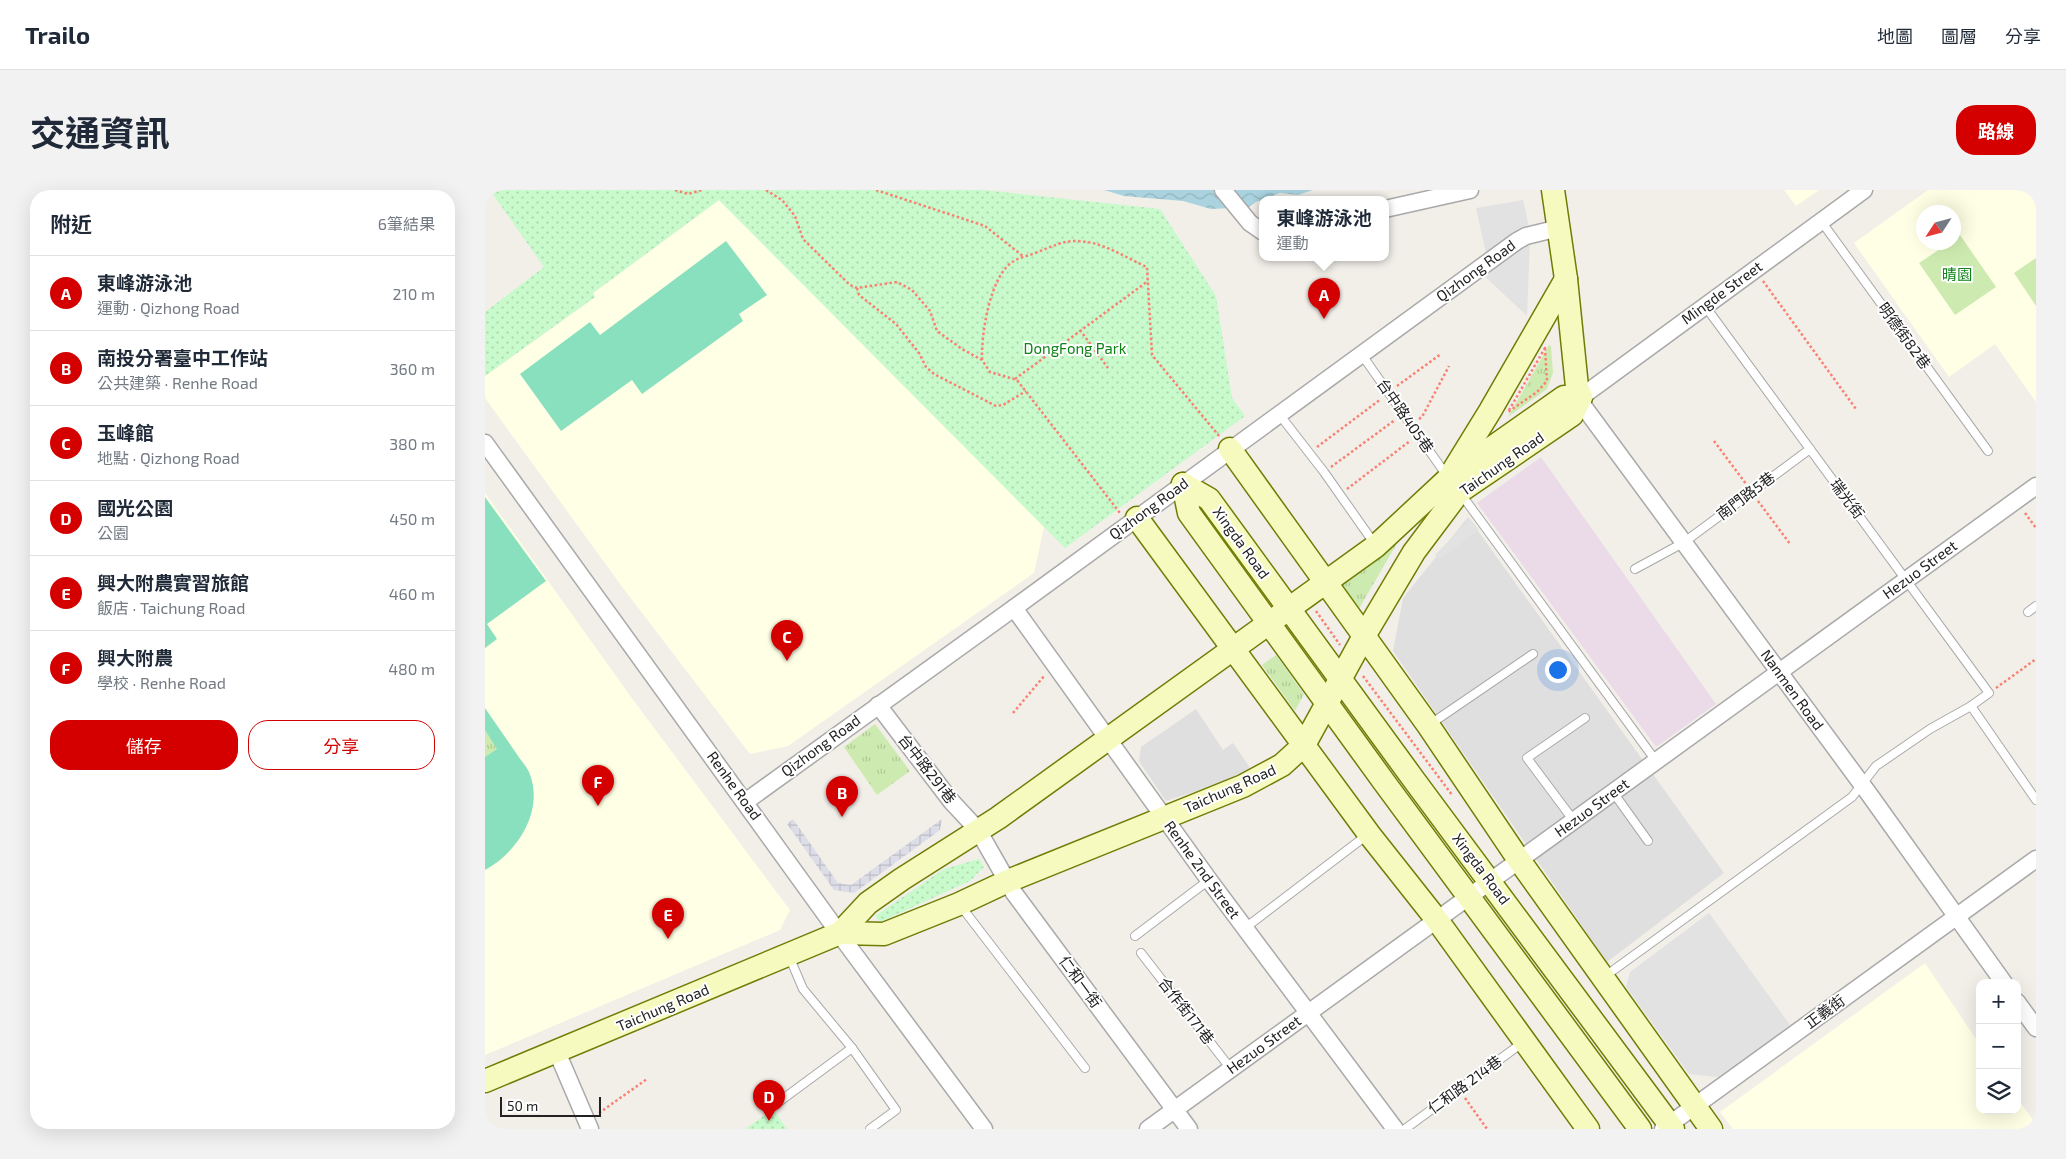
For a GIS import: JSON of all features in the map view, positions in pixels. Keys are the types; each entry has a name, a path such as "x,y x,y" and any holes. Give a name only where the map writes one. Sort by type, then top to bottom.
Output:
{"street":[{"path":"1223,190 1256,227"},
{"path":"1389,208 1470,190"},
{"path":"1553,190 1566,279 1577,387 1581,397"},
{"name":"Mingde Street","path":"1581,397 1864,190"},
{"name":"Qizhong Road","path":"745,802 1517,240 1559,228"},
{"name":"Taichung Road","path":"840,933 884,934 959,904 1008,881 1243,786 1274,771 1288,761 1304,745 1364,636 1454,485 1490,411 1566,279"},
{"name":"Taichung Road","path":"485,1081 840,933 869,903 901,879 978,830 1108,740 1376,546 1564,397 1581,397"},
{"name":"Nanmen Road","path":"1581,397 1584,408 1862,785 2001,979"},
{"name":"Renhe Road","path":"485,442 984,1129"},
{"path":"1230,450 1428,725 1519,860 1711,1129"},
{"name":"Xingda Road","path":"1183,484 1209,499 1669,1127"},
{"name":"Xingda Road","path":"1183,484 1189,512 1384,782 1640,1129"},
{"name":"Hezuo Street","path":"1148,1129 2036,486"},
{"path":"1133,521 1233,649 1369,834 1437,920 1588,1129"},
{"name":"Renhe 2nd Street","path":"1014,608 1209,880 1307,1014 1395,1129"},
{"name":"台中路291巷","path":"878,705 951,801 978,830"},
{"name":"仁和一街","path":"978,830 1014,893 1189,1129"},
{"name":"正義街","path":"1669,1127 2036,858"},
{"path":"2021,1007 2036,1028"},
{"path":"557,1052 586,1125"}],"lane":[{"name":"明德街82巷","path":"1821,221 1988,451"},
{"name":"瑞光街","path":"1705,306 1989,693"},
{"name":"台中路405巷","path":"1362,354 1454,485 1656,761"},
{"path":"1279,414 1308,454 1324,472 1376,546"},
{"name":"南門路5巷","path":"1635,569 1683,543 1810,449"},
{"path":"2028,612 2036,606"},
{"path":"1428,725 1533,654"},
{"path":"1603,978 1852,797 1876,766 1930,729 1971,706 1989,693"},
{"path":"1971,706 2036,800"},
{"path":"1573,821 1527,758 1585,718"},
{"path":"1613,792 1648,841"},
{"path":"1245,928 1369,834"},
{"path":"1135,936 1209,880"},
{"path":"959,904 1085,1068"},
{"name":"合作街171巷","path":"1141,953 1231,1069"},
{"path":"789,955 803,989 852,1048 896,1110 870,1129"},
{"name":"仁和路 214巷","path":"1405,1129 1524,1042"},
{"path":"776,1104 852,1048"}],"path":[{"path":"675,190 688,194 702,190"},
{"path":"766,190 782,200 795,216 803,239 834,270 857,288 859,294 896,324 919,353 926,367 943,380 996,406 1003,406 1025,391"},
{"path":"876,190 985,226 1024,257"},
{"path":"1133,521 1015,378 989,372 982,360 981,343 996,283 1013,261 1054,244 1076,241 1100,245 1122,253 1147,267 1152,355 1230,450"},
{"path":"1755,270 1856,409"},
{"path":"1015,378 1148,281"},
{"path":"857,288 897,282 911,290 930,311 937,331 962,350 982,360"},
{"path":"1080,330 1108,368"},
{"path":"1545,348 1547,381 1537,392 1508,412 1545,348"},
{"path":"1308,454 1441,354"},
{"path":"1412,425 1422,417 1449,366"},
{"path":"1324,472 1404,413"},
{"path":"1340,494 1419,434"},
{"path":"1714,441 1790,544"},
{"path":"2016,500 2036,528"},
{"path":"1989,693 2036,658"},
{"path":"1013,713 1054,664"},
{"path":"586,1125 647,1079"},
{"path":"1459,1090 1487,1129"}],"shaded area":[{"path":"1784,190 1819,190 1796,206"},
{"path":"1928,190 2036,190 2036,402 1995,344 1949,377 1854,243"},
{"path":"719,200 1044,527 1034,573 788,746 750,754 623,588 485,398 485,376 595,297 593,293"},
{"path":"1523,200 1530,232 1487,258 1476,208"},
{"path":"1530,239 1527,316 1481,273"},
{"path":"1541,457 1716,704 1656,747 1477,503"},
{"path":"485,493 634,701 790,910 780,930 485,1055"},
{"path":"1468,517 1724,873 1607,962 1393,651 1403,598"},
{"path":"1470,519 1479,530 1439,560 1435,555"},
{"path":"1196,709 1223,750 1233,743 1250,768 1218,784 1166,801 1139,761 1141,747"},
{"path":"793,819 838,883 851,885 942,819 940,830 854,893 834,890 787,824"},
{"path":"1709,913 1790,1025 1718,1077 1689,1074 1626,987 1630,972"},
{"path":"1925,963 1976,1039 1976,1114 2021,1114 2021,1103 2036,1124 2036,1129 1733,1129 1720,1112"}],"green space":[{"name":"DongFong Park","path":"490,190 984,190 1160,209 1216,296 1232,398 1245,416 1065,548 719,200 593,293 595,297 485,376 485,312 544,267"},
{"name":"晴園","path":"1961,236 1996,287 1955,315 1919,263 1938,250 1961,250"},
{"path":"726,241 767,295 739,314 743,321 642,394 632,380 561,431 520,374 590,322 600,335"},
{"path":"2036,258 2036,306 2014,273"},
{"path":"1549,345 1551,346 1553,373 1547,389 1508,417"},
{"path":"485,497 546,581 487,624 497,639 485,648"},
{"path":"1399,540 1357,612 1337,586"},
{"path":"1276,655 1304,694 1295,711 1262,665"},
{"path":"485,708 529,772 533,786 534,801 531,815 518,841 497,862 485,870 485,757 497,749 485,730"},
{"path":"875,724 910,771 877,795 844,747"},
{"path":"485,730 498,749 485,757"},
{"path":"979,859 984,867 970,881 880,922 875,916 944,869"},
{"path":"771,1111 775,1112 787,1129 745,1129"}],"water":[{"path":"1104,190 1313,190 1298,195 1280,193 1272,196 1259,196 1259,201 1249,207 1211,209 1183,201 1124,196"}],"place":[{"name":"東峰游泳池","path":"1324,319"},
{"name":"玉峰館","path":"787,661"},
{"name":"興大附農","path":"598,806"},
{"name":"南投分署臺中工作站","path":"842,817"},
{"name":"興大附農實習旅館","path":"668,939"},
{"name":"國光公園","path":"769,1121"}]}
